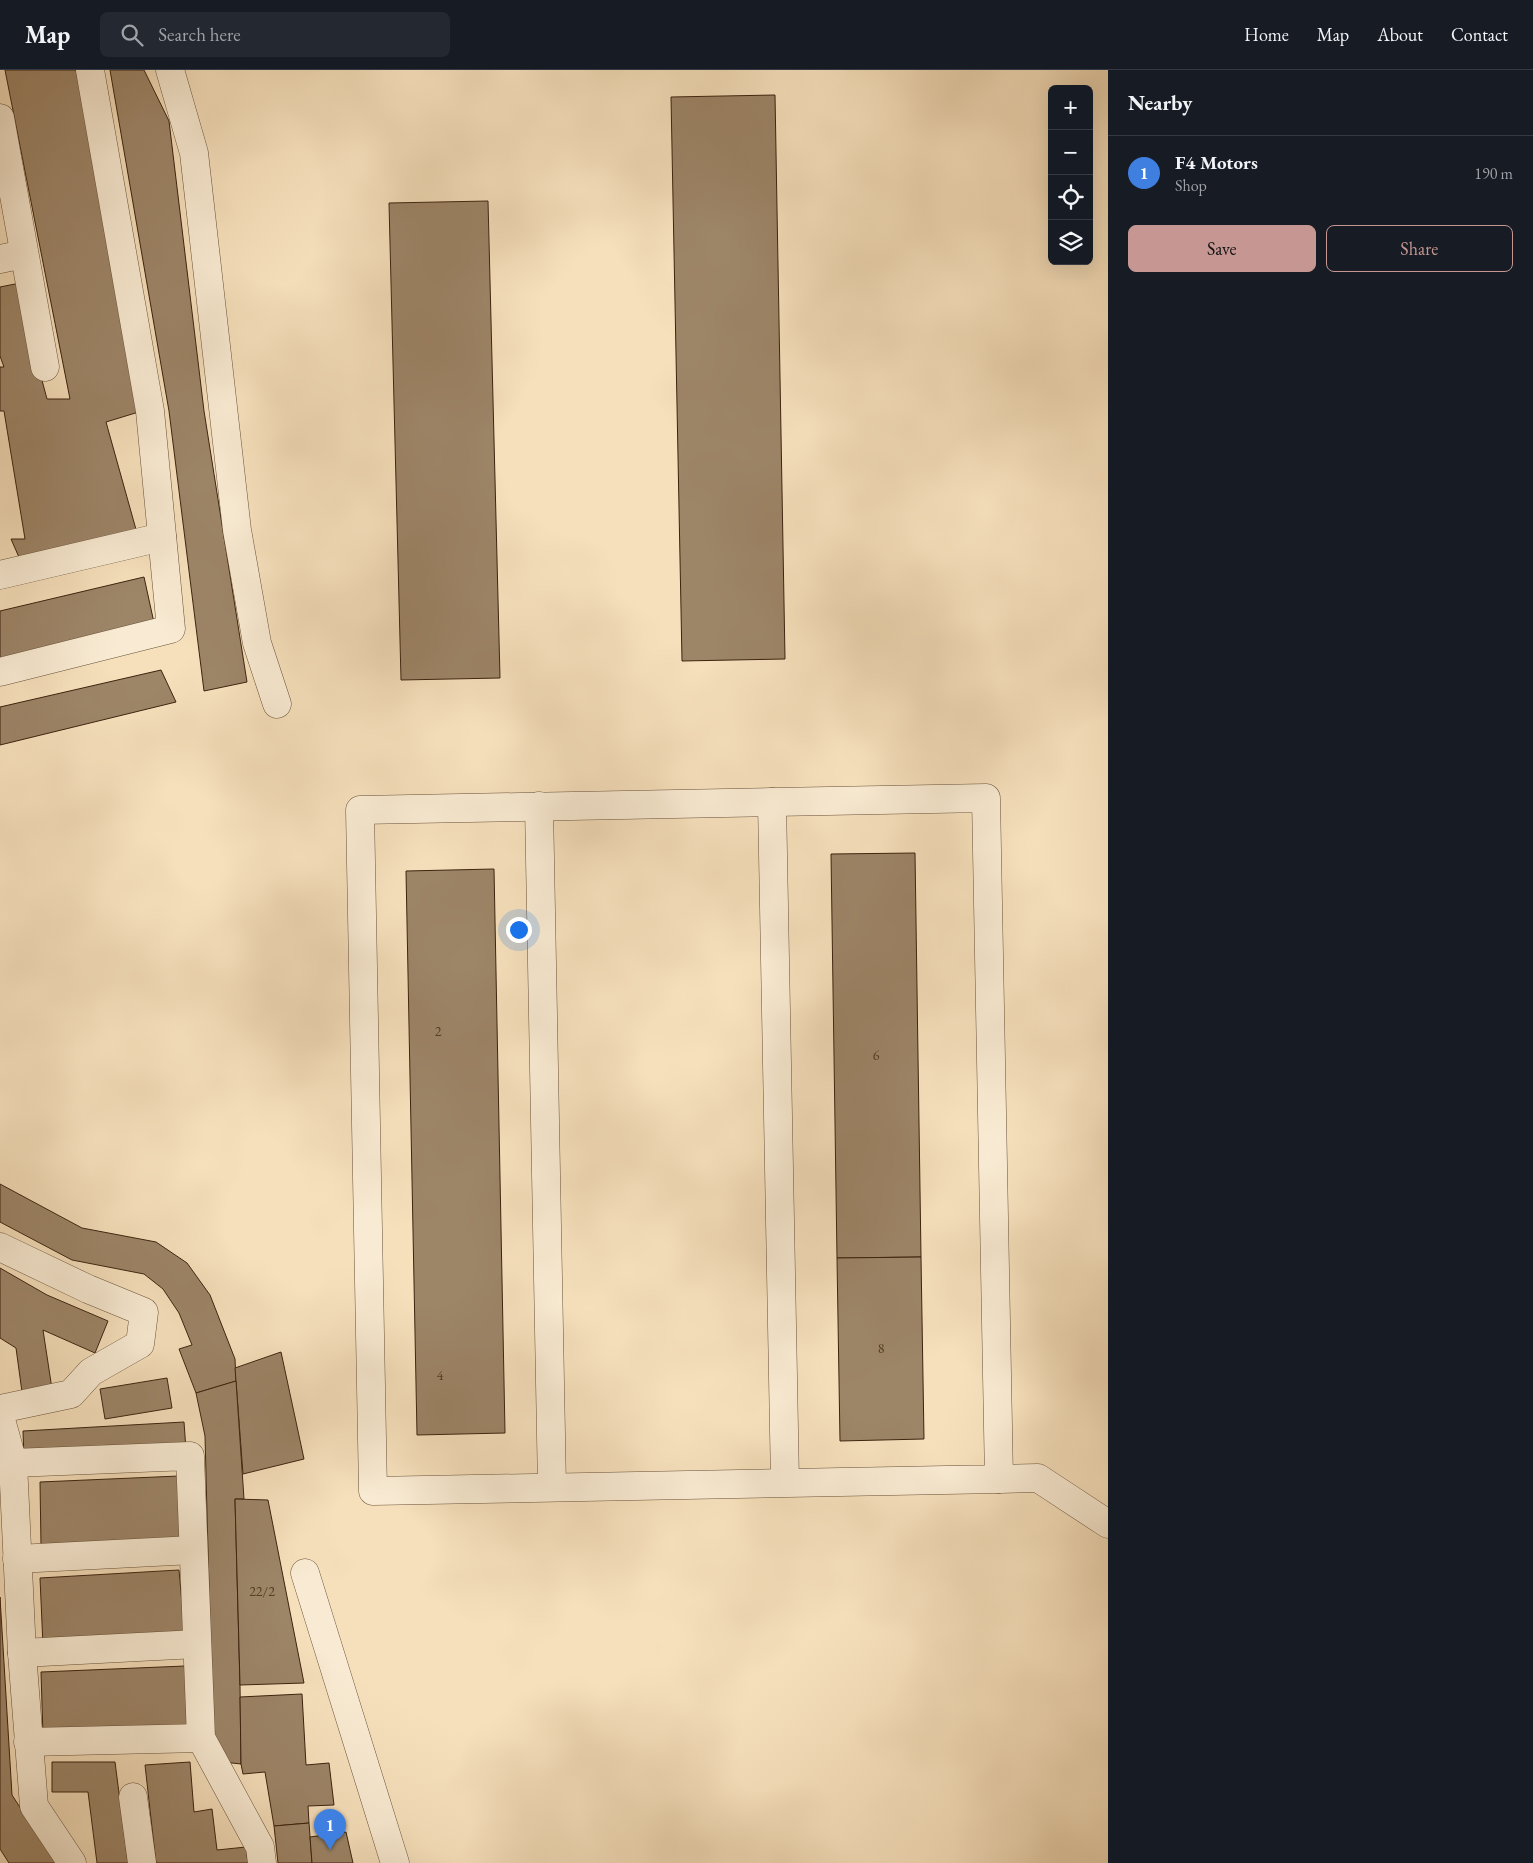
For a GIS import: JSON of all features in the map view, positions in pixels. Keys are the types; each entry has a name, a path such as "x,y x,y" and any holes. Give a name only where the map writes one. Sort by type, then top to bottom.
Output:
{"street":[{"path":"0,672 171,630 150,411 90,70"},
{"path":"170,70 194,153 237,530 258,642 276,704"},
{"path":"0,118 12,257 45,366"},
{"path":"0,575 162,537"},
{"path":"999,1479 986,798 360,810 373,1491 785,1482 999,1479 1038,1478 1108,1524"},
{"path":"772,802 785,1482"},
{"path":"539,806 552,1487"},
{"path":"0,1247 88,1289 144,1312 140,1344 91,1372 72,1394 0,1408"},
{"path":"0,1416 13,1463 22,1653 34,1806 72,1863"},
{"path":"13,1463 190,1456 201,1738 260,1847 262,1863"},
{"path":"17,1559 193,1550"},
{"path":"305,1573 395,1863"},
{"path":"22,1653 197,1644"},
{"path":"28,1742 201,1738"},
{"path":"133,1796 142,1863"}],"building":[{"path":"5,70 76,70 142,411 106,422 142,551 25,571 11,539 25,539 4,411 0,411 0,367 4,367 0,356 0,287 25,282 25,317 47,399 70,399"},
{"path":"110,70 144,70 169,121 204,411 247,682 204,691 169,411"},
{"path":"775,95 785,659 682,661 671,97"},
{"path":"488,201 500,678 401,680 389,203"},
{"path":"144,577 158,641 0,678 0,611"},
{"path":"161,670 176,702 0,745 0,707"},
{"path":"915,853 921,1257 837,1258 831,854"},
{"path":"494,869 505,1433 417,1435 406,871"},
{"path":"0,1184 82,1228 156,1242 187,1263 210,1295 235,1359 236,1381 196,1393 179,1349 192,1345 179,1313 163,1289 144,1274 72,1260 0,1222"},
{"path":"921,1257 924,1439 840,1441 837,1258"},
{"path":"0,1268 47,1295 108,1321 95,1353 43,1330 52,1389 22,1392 16,1348 0,1338"},
{"path":"281,1352 304,1459 243,1474 235,1368"},
{"path":"167,1378 172,1408 105,1419 100,1389"},
{"path":"236,1381 244,1499 235,1499 241,1764 223,1762 213,1741 205,1436 196,1393"},
{"path":"184,1422 186,1450 24,1459 23,1431"},
{"path":"179,1476 181,1541 41,1546 40,1482"},
{"path":"235,1499 268,1500 304,1683 240,1685"},
{"path":"179,1570 185,1637 43,1646 40,1578"},
{"path":"0,1597 12,1795 56,1863 9,1863 0,1849"},
{"path":"185,1666 187,1730 43,1736 41,1672"},
{"path":"302,1694 306,1765 329,1763 334,1805 308,1806 309,1823 274,1826 265,1772 243,1774 241,1764 240,1697"},
{"path":"52,1762 115,1762 128,1863 97,1863 88,1792 52,1792"},
{"path":"190,1762 194,1812 212,1809 217,1850 246,1847 248,1863 156,1863 145,1765"},
{"path":"309,1823 312,1863 278,1863 274,1826"},
{"path":"346,1832 353,1863 312,1863 310,1837"}],"place":[{"name":"F4 Motors","path":"330,1850"}]}
